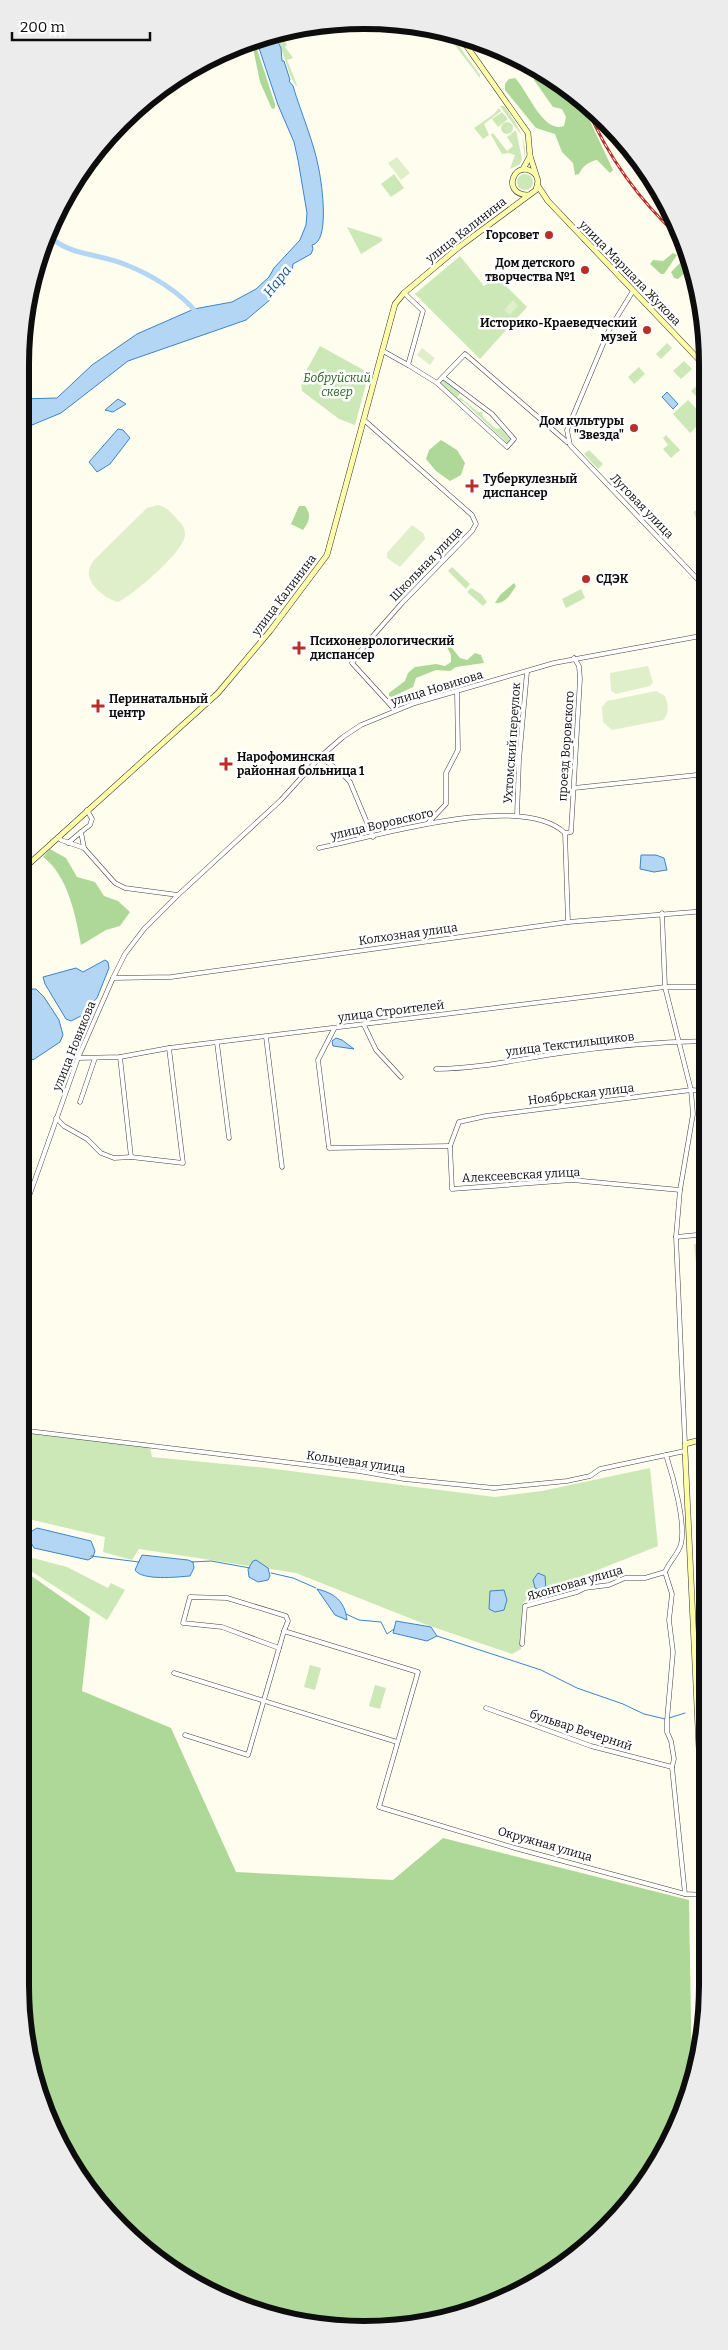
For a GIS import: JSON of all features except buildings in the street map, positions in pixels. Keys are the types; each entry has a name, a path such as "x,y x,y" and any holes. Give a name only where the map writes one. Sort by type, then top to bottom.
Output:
{"street":[{"path":"466,45 528,133 530,156 538,186 530,195"},
{"path":"530,156 523,169 514,176 513,185 517,192 530,195 542,194"},
{"path":"523,169 528,169 536,174"},
{"name":"улица Маршала Жукова","path":"538,186 542,194 699,360"},
{"name":"улица Калинина","path":"516,204 517,192"},
{"name":"улица Калинина","path":"29,864 218,693 270,631 327,556 395,304 404,293 530,195"},
{"name":"Луговая улица","path":"633,290 609,330 567,430 567,436 570,445 699,580"},
{"path":"404,293 423,311 408,365"},
{"path":"383,351 437,383 507,447 512,444 514,439 492,414 443,377"},
{"path":"437,383 465,354 570,445"},
{"name":"Школьная улица","path":"364,420 472,515 476,524 472,532 402,603 365,645 352,663 395,710"},
{"name":"улица Новикова","path":"29,1196 78,1058 125,954 144,928 282,800 320,757 343,737 362,725 395,710 457,691 574,658 699,636"},
{"name":"проезд Воровского","path":"565,833 571,832 580,679 580,666 574,658"},
{"name":"Ухтомский переулок","path":"518,815 519,760 527,672"},
{"path":"429,822 446,804 446,773 458,750 457,691"},
{"path":"320,757 341,772 350,782 373,837"},
{"path":"574,788 699,775"},
{"path":"68,843 90,825 92,819 87,810"},
{"name":"улица Воровского","path":"319,848 373,837 429,822 518,815 559,827 565,833"},
{"path":"81,832 84,848 106,874 125,888 178,895"},
{"path":"565,833 568,922"},
{"path":"58,837 68,843 84,848"},
{"name":"Колхозная улица","path":"113,978 171,977 568,922 699,911"},
{"path":"662,913 666,987 690,1090 693,1114 680,1190 676,1237 699,1747"},
{"name":"улица Строителей","path":"78,1058 120,1057 170,1048 666,987 699,987"},
{"path":"364,1025 376,1050 400,1077"},
{"path":"334,1029 318,1060 329,1148 450,1146"},
{"path":"266,1037 282,1167"},
{"name":"улица Текстильщиков","path":"436,1069 462,1069 562,1053 678,1041 699,1041"},
{"path":"217,1043 228,1138"},
{"path":"56,1118 64,1126 87,1139 101,1153 114,1158 131,1157 183,1163 170,1048"},
{"path":"120,1057 131,1157"},
{"path":"80,1102 95,1058"},
{"name":"Ноябрьская улица","path":"450,1146 459,1122 486,1116 699,1090"},
{"name":"Алексеевская улица","path":"450,1146 452,1189 572,1180 680,1190"},
{"path":"676,1237 699,1235"},
{"name":"Кольцевая улица","path":"29,1431 359,1471 404,1479 494,1488 568,1481 590,1476 600,1469 685,1451"},
{"path":"685,1444 699,1440"},
{"path":"666,1455 676,1488 680,1514 681,1545 665,1572 672,1594 669,1620 673,1652 667,1732 674,1758 672,1767 685,1894"},
{"name":"Яхонтовая улица","path":"522,1644 525,1606 577,1592 585,1588 609,1585 625,1578 645,1578 665,1572"},
{"path":"185,1735 248,1754 288,1621 286,1616 227,1598 190,1596 183,1623 222,1627 279,1648"},
{"path":"174,1673 397,1742 418,1672 284,1631"},
{"name":"бульвар Вечерний","path":"486,1708 592,1746 672,1767"},
{"name":"Окружная улица","path":"397,1742 379,1807 515,1848 685,1894 699,1895"}],"green space":[{"path":"283,39 287,45 285,47 293,58 287,60 296,86 290,75 279,40"},
{"path":"451,40 456,42 480,75 480,78"},
{"path":"256,47 275,108 272,109 260,82 253,48"},
{"path":"535,77 550,85 586,113 613,170 610,173 597,160 586,165 579,174 575,175 573,163 562,152 555,134 536,128 505,90 505,84 509,79 515,78 536,110 549,124 556,127 564,126 566,117 562,109 553,107 534,80"},
{"path":"500,106 504,106 522,136"},
{"path":"499,108 501,111 484,124 489,135 483,139 474,128 494,114"},
{"path":"502,112 508,119 498,127 492,119"},
{"path":"505,122 509,122 513,128 509,134 505,134 501,130 501,126"},
{"path":"516,130 522,159 520,164 510,169 515,155 509,153 502,154 491,135 493,133 507,151 513,146 507,137"},
{"path":"397,157 410,173 401,180 388,163"},
{"path":"394,174 404,188 391,197 381,184"},
{"path":"525,174 533,182 525,190 517,182"},
{"path":"347,227 382,238 382,241 361,254"},
{"path":"673,253 677,255 664,274 661,274 650,264 653,260 663,261"},
{"path":"460,256 484,286 497,277 527,307 480,359 415,294"},
{"path":"683,261 686,272 678,279 674,278 671,272"},
{"path":"513,300 518,306 510,315 504,310"},
{"path":"667,343 672,348 661,359 656,354"},
{"name":"Бобруйский сквер","path":"320,346 369,373 355,425 339,419 302,391 301,380"},
{"path":"422,348 435,358 430,365 417,355"},
{"path":"684,361 692,369 681,379 673,371"},
{"path":"639,367 645,374 634,384 628,377"},
{"path":"443,379 460,393 456,400 438,384"},
{"path":"699,384 699,400 691,391"},
{"path":"460,397 478,412 482,412 483,417 496,429 500,428 510,438 508,444 463,401 457,400"},
{"path":"688,400 699,412 699,424 690,433 673,414"},
{"path":"666,435 680,450 671,458 663,449 668,445 663,438"},
{"path":"441,440 457,450 465,463 461,475 450,481 436,471 426,459 429,450"},
{"path":"589,450 603,464 598,469 584,454"},
{"path":"158,505 168,510 183,526 185,535 182,542 167,562 135,591 118,602 108,598 98,591 89,576 94,560 147,508"},
{"path":"299,506 305,506 309,515 303,530 291,524"},
{"path":"699,507 699,522 697,522 694,512"},
{"path":"412,525 424,534 425,539 400,567 387,558 387,553"},
{"path":"452,567 470,584 466,589 448,571"},
{"path":"514,583 516,586 507,598 502,602 495,603 500,595"},
{"path":"471,588 481,594 487,602 483,606 467,592"},
{"path":"581,589 585,598 566,608 562,599"},
{"path":"445,643 448,643 460,658 467,660 475,653 481,655 484,663 456,667 450,671 436,670 416,678 413,687 392,697 389,696 389,693 405,681 408,673 415,667 436,664 445,666 451,662 451,655"},
{"path":"648,666 653,682 650,686 616,694 611,691 610,673"},
{"path":"656,691 665,696 667,702 668,711 663,720 612,730 603,722 602,707 607,701"},
{"path":"50,849 66,858 77,877 95,882 104,896 118,901 130,912 120,926 106,930 81,945 70,897 65,885 52,865 43,857"},
{"path":"694,1244 699,1245 699,1290"},
{"path":"29,1433 150,1447 152,1457 267,1468 495,1497 542,1491 650,1468 658,1546 530,1597 523,1603 521,1649 512,1654 427,1625 296,1573 139,1549 132,1560 103,1552 105,1537 29,1519"},
{"path":"33,1558 67,1567 108,1588 111,1583 125,1590 107,1620 29,1570 29,1560"},
{"path":"29,1574 90,1617 82,1691 171,1728 236,1872 393,1880 443,1838 689,1900 692,2057 681,2094 665,2134 643,2172 601,2223 568,2252 532,2276 492,2296 451,2310 386,2321 342,2321 299,2315 256,2303 216,2287 160,2252 127,2223 98,2190 63,2134 40,2073 29,2008"},
{"path":"310,1665 321,1668 315,1690 304,1687"},
{"path":"375,1685 386,1688 380,1709 369,1706"}],"water":[{"name":"Нара","path":"277,40 281,48 282,61 284,61 289,81 293,86 311,138 320,177 323,200 323,224 318,242 312,245 311,254 293,264 292,271 271,299 246,320 128,361 61,413 29,426 29,399 57,398 92,365 137,334 194,309 232,302 256,289 269,277 274,268 300,240 306,225 307,213 294,142 278,105 258,46"},
{"path":"667,392 678,404 673,409 662,397"},
{"path":"118,399 126,404 113,412 105,410"},
{"path":"118,429 123,430 130,438 110,464 97,472 89,462"},
{"path":"641,855 656,855 664,858 667,870 654,872 640,869"},
{"path":"105,960 108,962 109,968 97,998 81,1016 71,1021 66,1019 45,984 43,977 76,968 83,972"},
{"path":"36,989 44,997 59,1020 63,1035 60,1042 33,1060 29,1057 29,990"},
{"path":"336,1038 354,1049 333,1046 332,1041"},
{"path":"37,1528 91,1541 95,1551 93,1557 88,1560 34,1548 29,1539 29,1533"},
{"path":"142,1555 188,1560 193,1562 194,1568 190,1576 160,1578 145,1576 135,1570"},
{"path":"256,1560 268,1568 270,1576 268,1580 258,1582 249,1577 248,1569 253,1561"},
{"path":"538,1573 545,1576 546,1589 541,1591 535,1588 533,1580"},
{"path":"317,1589 329,1593 338,1599 344,1608 347,1620 335,1615"},
{"path":"504,1590 507,1600 504,1610 495,1612 489,1609 490,1591"},
{"path":"396,1621 431,1627 437,1636 427,1641 393,1633"}],"waterway":[{"path":"53,239 73,250 114,260 144,273 173,290 197,313"},
{"path":"91,1556 139,1562"},
{"path":"192,1562 211,1561 250,1568"},
{"path":"271,1573 293,1578 316,1588"},
{"path":"346,1614 359,1620 381,1622 387,1634 394,1629"},
{"path":"437,1636 541,1670 577,1688 623,1704 644,1714 665,1719"},
{"path":"669,1718 685,1713"}],"railway":[{"path":"591,118 615,161 627,178 671,229"}],"place":[{"name":"Горсовет","path":"549,235"},
{"name":"Дом детского творчества №1","path":"585,270"},
{"name":"Историко-Краеведческий музей","path":"647,330"},
{"name":"Дом культуры \"Звезда\"","path":"634,428"},
{"name":"Туберкулезный диспансер","path":"472,486"},
{"name":"СДЭК","path":"586,579"},
{"name":"Психоневрологический диспансер","path":"299,648"},
{"name":"Перинатальный центр","path":"98,706"},
{"name":"Нарофоминская районная больница 1","path":"226,764"}]}
